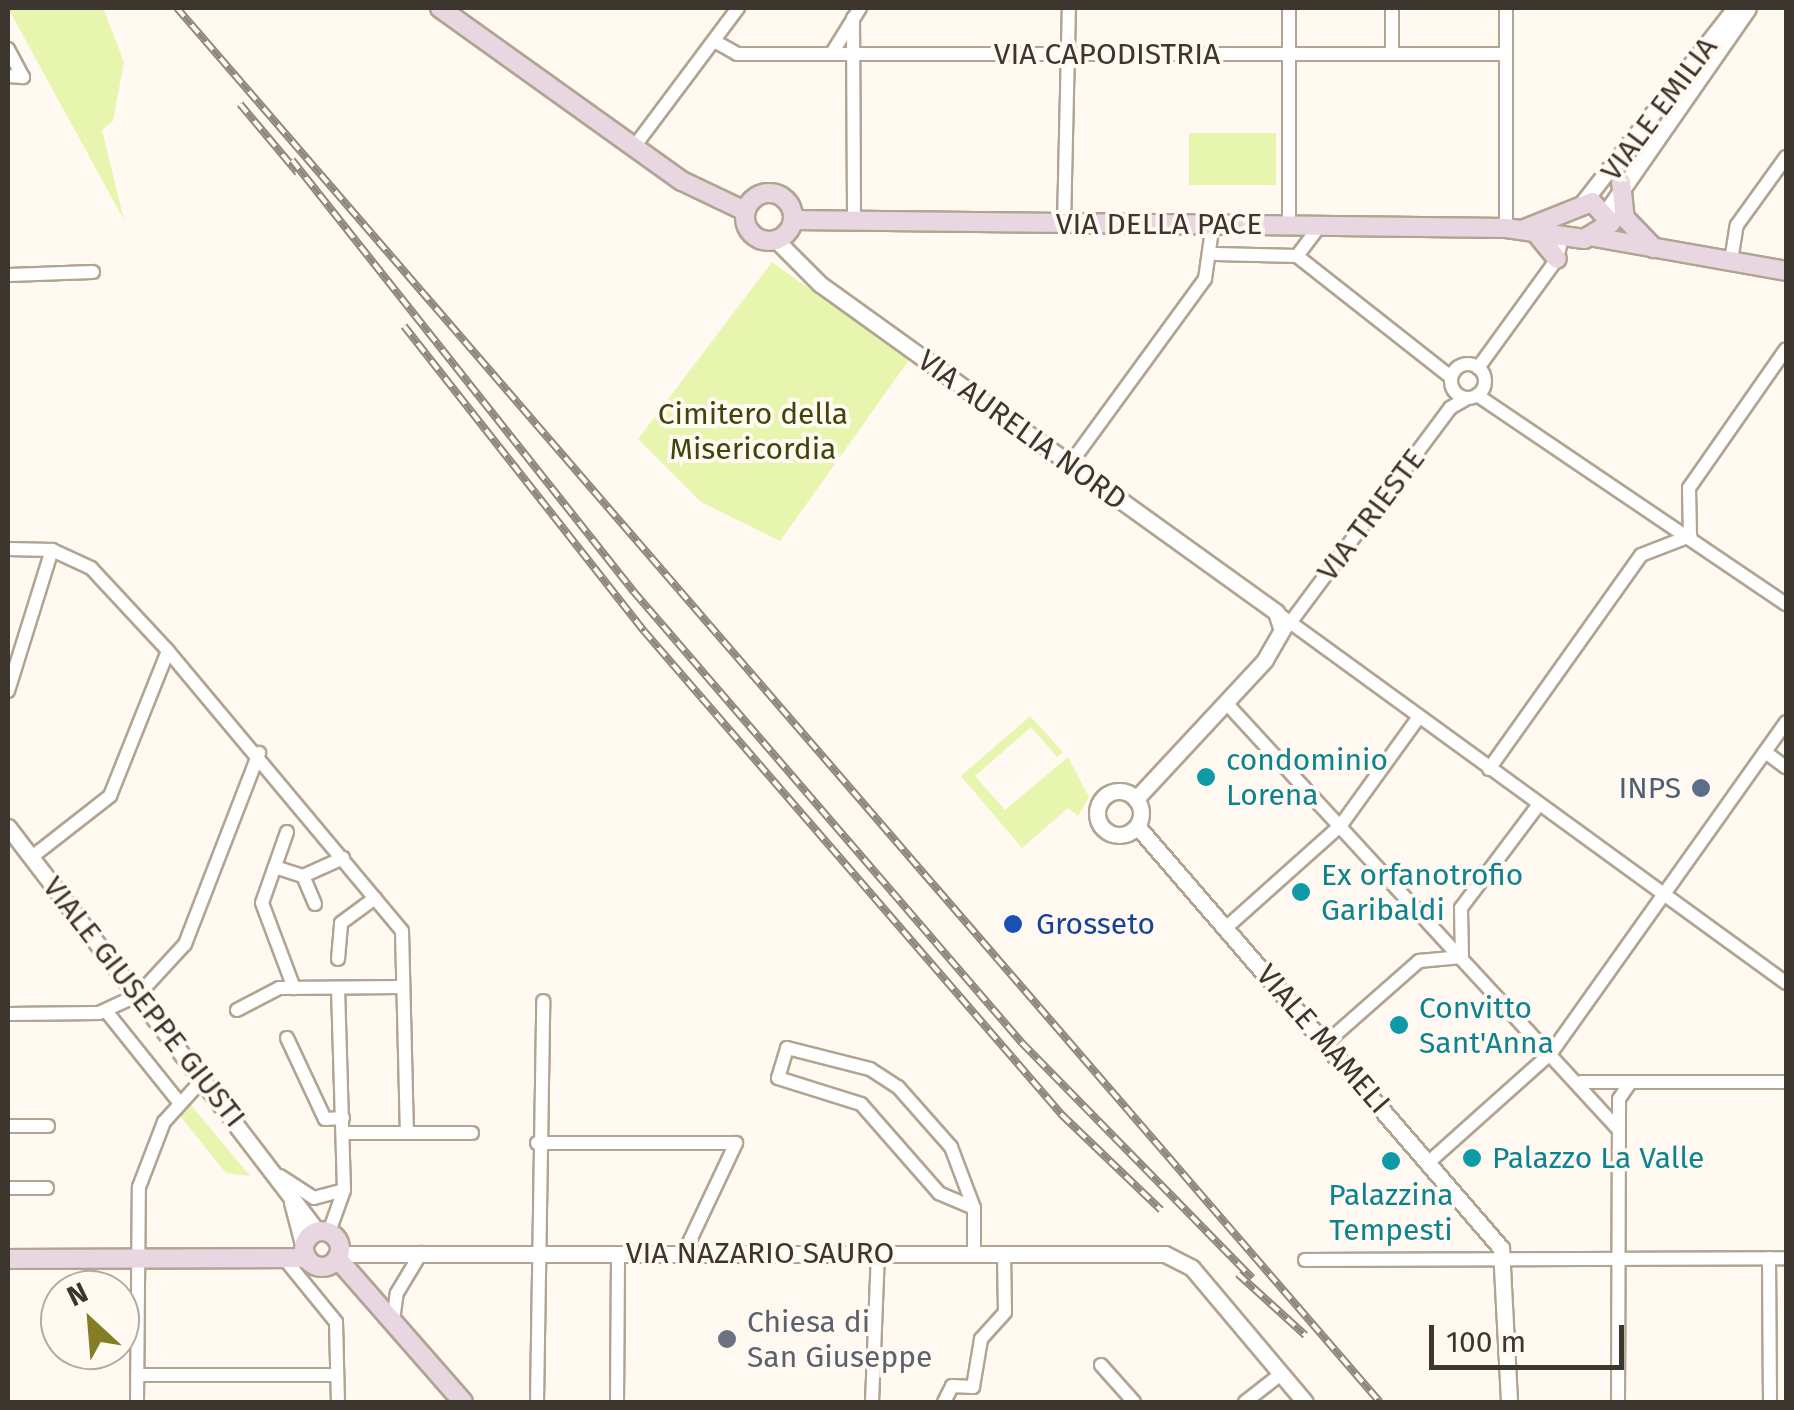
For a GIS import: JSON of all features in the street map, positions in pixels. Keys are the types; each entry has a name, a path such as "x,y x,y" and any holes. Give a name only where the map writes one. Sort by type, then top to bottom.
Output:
{"main road":[{"name":"VIA AURELIA NORD","path":"440,8 634,147 745,212 750,232 776,240"},
{"path":"1621,182 1625,218 1654,248"},
{"path":"745,212 774,193 793,220 776,240"},
{"name":"VIA DELLA PACE","path":"1562,228 1580,206 1609,217 1654,248"},
{"path":"1589,238 1609,217"},
{"name":"VIA DELLA PACE","path":"793,220 1562,228 1589,238 1786,272"},
{"path":"1520,229 1557,259"},
{"path":"309,1257 323,1232"},
{"name":"VIALE GIUSEPPE GIUSTI","path":"323,1232 357,1282 463,1402"},
{"path":"8,1258 338,1256"},
{"path":"309,1257 357,1282"}],"street":[{"path":"634,147 738,8"},
{"path":"1064,224 1069,8"},
{"path":"1289,224 1290,8"},
{"path":"1392,8 1392,54"},
{"path":"1506,8 1505,54 1520,229"},
{"name":"VIALE EMILIA","path":"1580,206 1735,8"},
{"name":"VIALE EMILIA","path":"1609,217 1621,182 1748,8"},
{"path":"832,53 856,13"},
{"path":"854,223 852,53 856,13"},
{"name":"VIA CAPODISTRIA","path":"714,41 731,53 1505,54"},
{"path":"8,49 23,76 8,76"},
{"path":"1731,261 1737,225 1786,157"},
{"path":"1070,464 1216,254 1213,224"},
{"path":"1297,256 1321,224"},
{"path":"1557,259 1562,228"},
{"path":"1478,368 1557,259 1589,238"},
{"name":"VIA AURELIA NORD","path":"776,240 820,284 1276,612"},
{"path":"1216,254 1297,256 1472,397 1690,536 1786,604"},
{"path":"8,275 93,272"},
{"path":"1690,536 1689,488 1786,349"},
{"path":"1451,377 1464,364 1478,368 1485,379 1472,397"},
{"name":"VIA TRIESTE","path":"1136,799 1229,706 1290,623 1472,397"},
{"path":"1490,768 1641,555 1690,536"},
{"path":"8,549 52,550 92,568 259,754 402,931 407,1132"},
{"path":"8,691 52,550"},
{"path":"1276,612 1786,983"},
{"path":"1276,612 1279,637"},
{"path":"32,857 110,796 168,650"},
{"path":"1229,706 1618,1128"},
{"path":"1228,926 1341,825 1418,717"},
{"path":"1429,1162 1551,1052 1786,722"},
{"path":"1765,752 1786,767"},
{"path":"8,1014 106,1011 138,995 186,944 259,754"},
{"path":"1113,792 1136,799 1137,826 1111,834 1098,812 1113,792"},
{"path":"1462,957 1461,908 1539,804"},
{"name":"VIALE MAMELI","path":"1137,826 1228,926 1505,1256"},
{"name":"VIALE GIUSEPPE GIUSTI","path":"8,827 323,1232"},
{"path":"287,832 262,903 294,988"},
{"path":"274,867 303,876 343,858"},
{"path":"303,876 315,904"},
{"path":"338,959 342,923 375,898"},
{"path":"1327,1042 1418,961 1462,957"},
{"path":"237,1010 294,988 403,987"},
{"path":"323,1232 344,1190 338,988"},
{"path":"537,1402 537,1143 543,1001"},
{"path":"106,1011 178,1100"},
{"path":"287,1038 325,1119 344,1118"},
{"path":"974,1208 940,1194 861,1104 778,1078 787,1048 870,1068 898,1087 952,1146 974,1208 974,1252"},
{"path":"137,1402 135,1258 139,1186 164,1122 178,1100 203,1079"},
{"path":"1578,1081 1786,1082"},
{"path":"1618,1402 1618,1128 1628,1084"},
{"path":"8,1126 48,1126"},
{"path":"344,1133 472,1133"},
{"path":"537,1143 736,1143 684,1253"},
{"path":"280,1176 314,1198 344,1190"},
{"name":"VIALE GIUSEPPE GIUSTI","path":"280,1176 309,1257"},
{"path":"8,1188 47,1188"},
{"path":"872,1402 878,1252"},
{"name":"VIA NAZARIO SAURO","path":"338,1256 974,1252 1179,1260 1281,1374"},
{"path":"393,1320 421,1253"},
{"path":"617,1402 618,1253"},
{"path":"944,1402 952,1386 973,1387 981,1339 1006,1312 1004,1253"},
{"path":"1505,1256 1509,1402"},
{"path":"1305,1260 1505,1256 1786,1258"},
{"path":"283,1257 336,1322 338,1402"},
{"path":"1769,1258 1770,1402"},
{"path":"1101,1365 1134,1402"},
{"path":"137,1374 337,1375"},
{"path":"1246,1402 1281,1374 1305,1402"}],"green space":[{"path":"8,8 103,8 124,62 113,121 102,130 124,220"},
{"path":"1189,133 1276,133 1276,185 1189,185"},
{"name":"Cimitero della Misericordia","path":"772,262 909,360 780,541 701,502 638,439"},
{"path":"1030,716 1063,752 1057,757 1031,727 975,776 1005,810 1068,757 1089,797 1078,816 1068,808 1022,848 961,776"},
{"path":"191,1105 250,1176 226,1173 181,1117"}],"railway":[{"path":"177,8 1380,1402"},
{"path":"240,104 298,173"},
{"path":"292,160 634,592 1022,1043 1252,1278"},
{"path":"404,326 644,631 1062,1115 1161,1210"},
{"path":"1238,1274 1305,1335"}],"place":[{"name":"condominio Lorena","path":"1206,777"},
{"name":"INPS","path":"1701,788"},
{"name":"Ex orfanotrofio Garibaldi","path":"1301,892"},
{"name":"Grosseto","path":"1013,924"},
{"name":"Convitto Sant'Anna","path":"1399,1025"},
{"name":"Palazzo La Valle","path":"1472,1158"},
{"name":"Palazzina Tempesti","path":"1391,1161"},
{"name":"Chiesa di San Giuseppe","path":"727,1339"}]}
